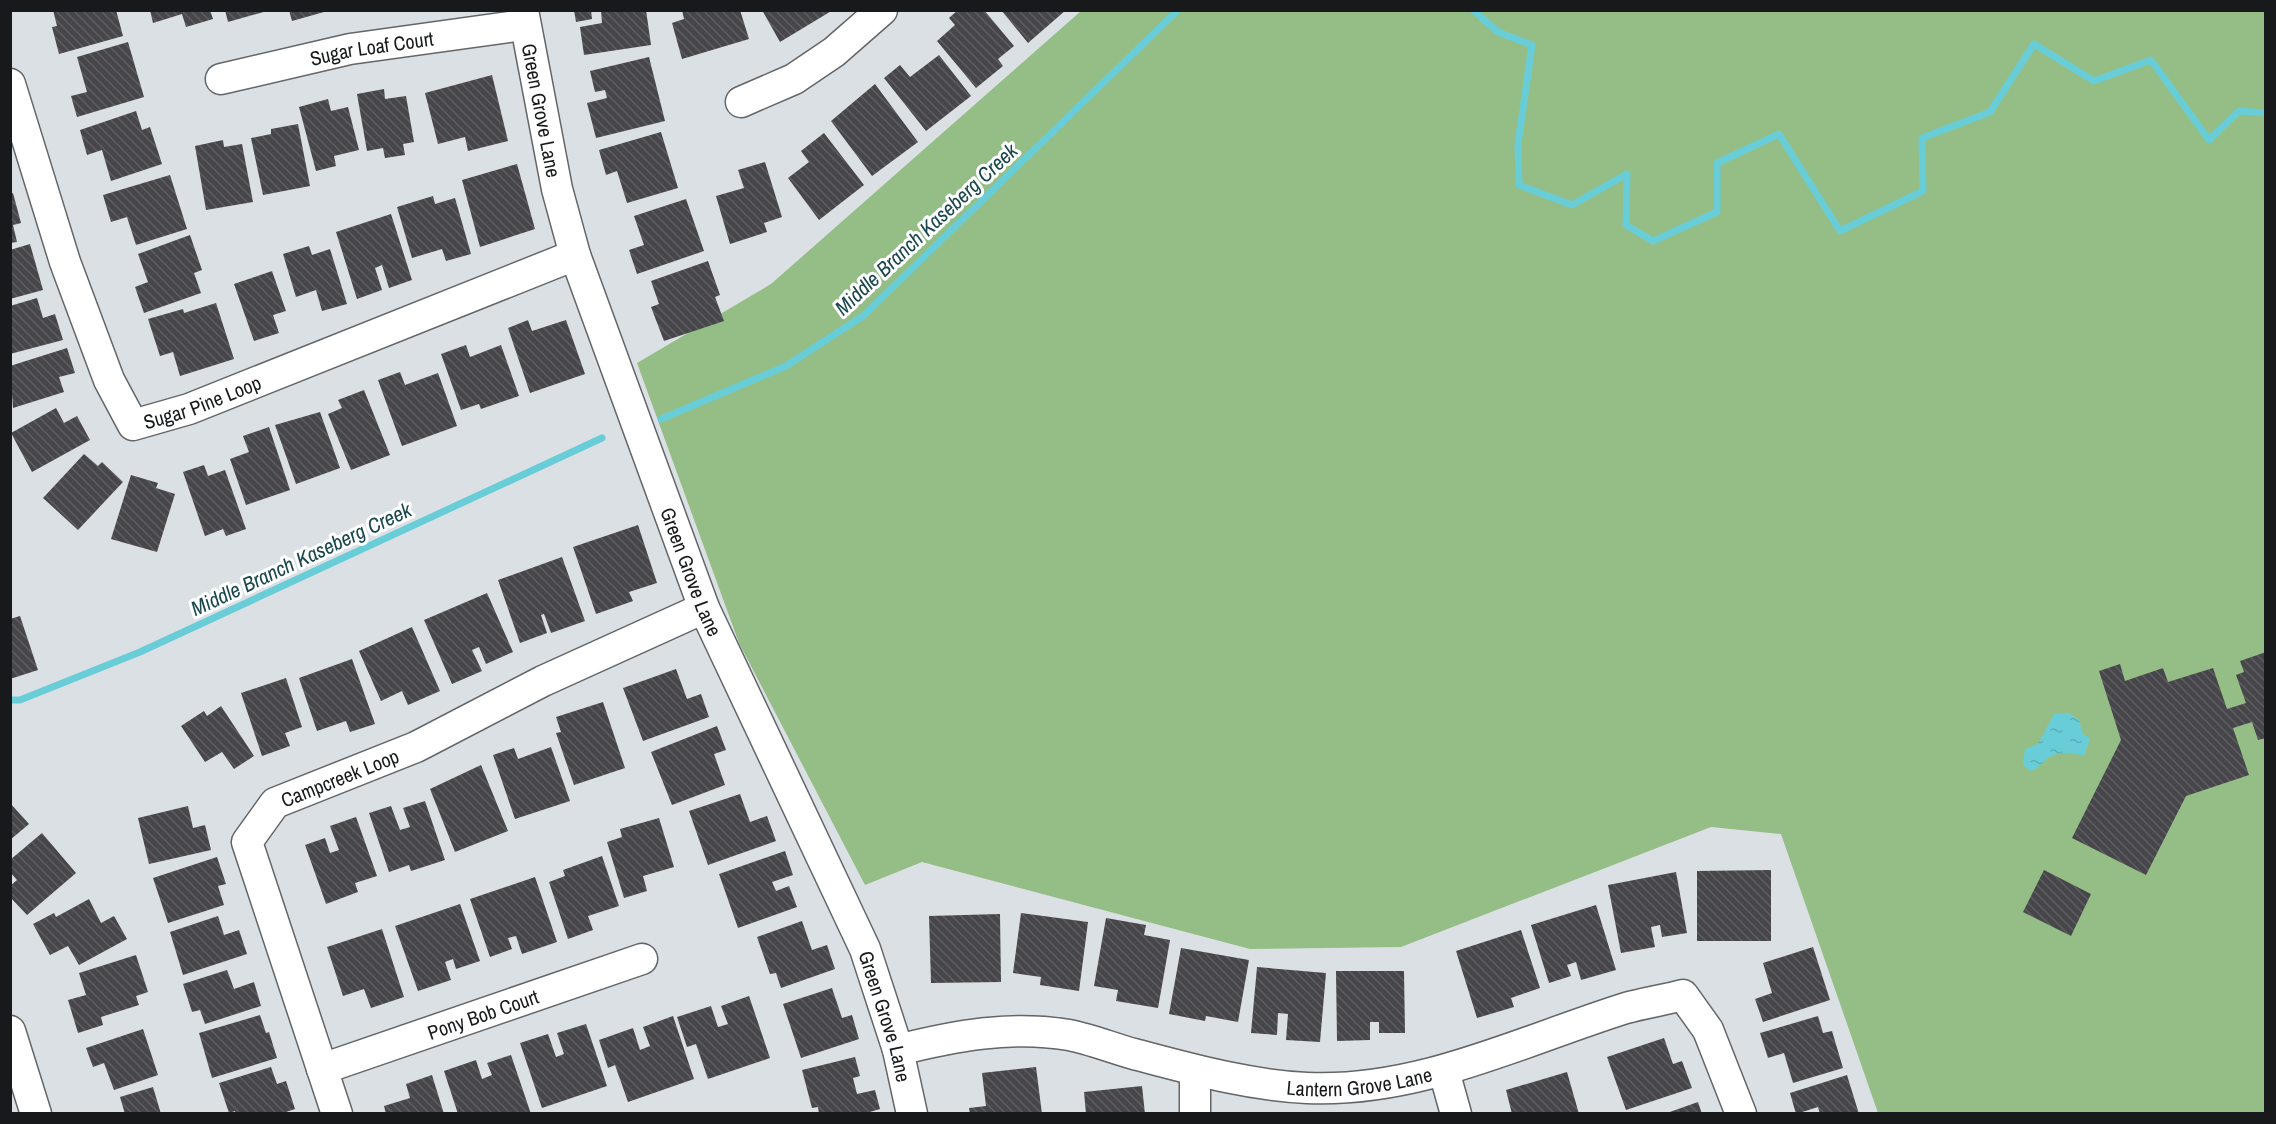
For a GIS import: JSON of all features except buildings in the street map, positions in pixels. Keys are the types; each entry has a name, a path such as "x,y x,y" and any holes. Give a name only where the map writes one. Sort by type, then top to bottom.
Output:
{"street":[{"path":"741,102 794,79 834,52 882,10"},
{"name":"Sugar Loaf Court","path":"221,79 350,49 523,18"},
{"name":"Green Grove Lane","path":"523,18 557,189 575,255 704,608 865,949 898,1050 912,1113"},
{"name":"Sugar Pine Loop","path":"10,84 65,262 109,380 133,425 189,409 575,255"},
{"name":"Campcreek Loop","path":"336,1113 248,842 275,803 416,747 543,681 704,608"},
{"name":"Pony Bob Court","path":"322,1069 642,960"},
{"name":"Lantern Grove Lane","path":"898,1050 950,1037 1004,1031 1058,1035 1195,1071 1249,1082 1308,1088 1371,1085 1444,1071 1627,1008 1683,995 1708,1029 1741,1113"},
{"path":"10,1031 36,1113"},
{"path":"1195,1071 1195,1113"},
{"path":"1444,1071 1456,1113"}],"green space":[{"path":"1081,11 2265,11 2265,1113 1878,1113 1781,834 1711,827 1401,947 1250,949 922,862 865,885 739,643 637,363 771,284"}],"water":[{"path":"2069,713 2079,720 2083,734 2090,738 2084,756 2069,753 2055,755 2030,771 2023,764 2025,749 2038,744 2054,714"}],"waterway":[{"name":"Middle Branch Kaseberg Creek","path":"661,419 786,366 863,316 1178,10"},
{"name":"Middle Branch Kaseberg Creek","path":"1473,10 1498,32 1532,45 1518,144 1519,185 1572,205 1627,174 1626,225 1653,241 1717,212 1717,163 1779,134 1840,231 1923,191 1922,138 1990,112 2034,44 2094,81 2151,60 2209,140 2239,111 2266,113"},
{"name":"Middle Branch Kaseberg Creek","path":"10,700 20,700 140,652 602,438"}]}
